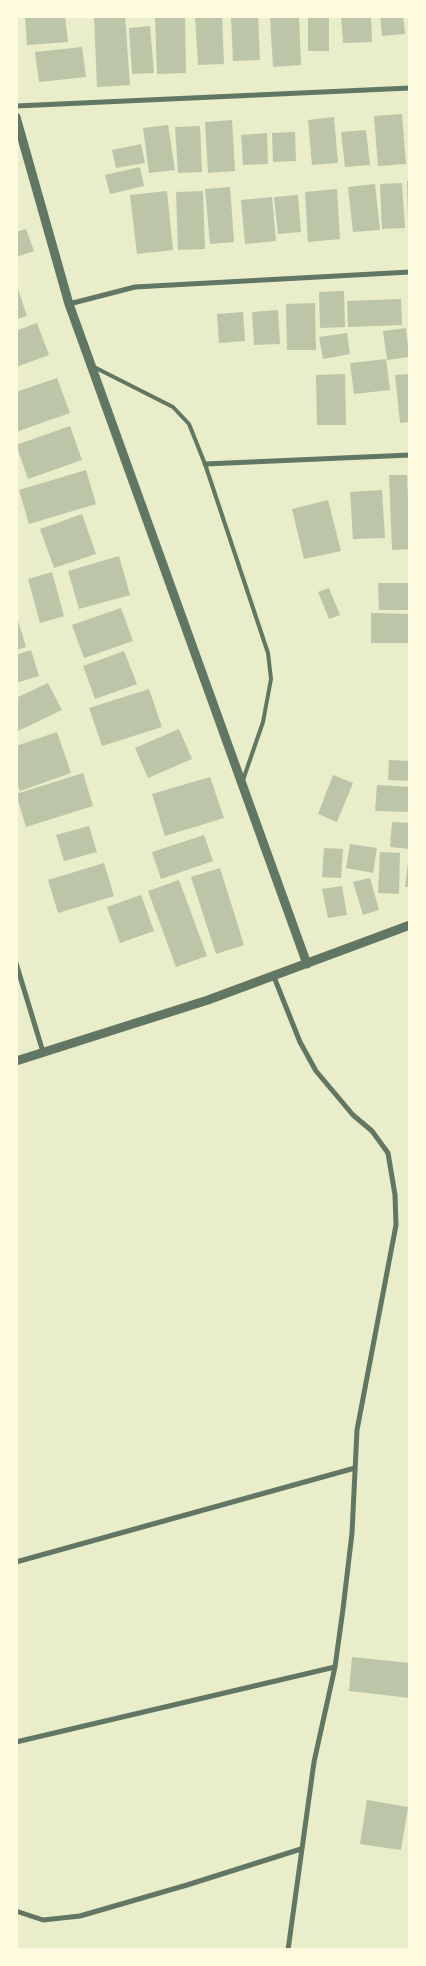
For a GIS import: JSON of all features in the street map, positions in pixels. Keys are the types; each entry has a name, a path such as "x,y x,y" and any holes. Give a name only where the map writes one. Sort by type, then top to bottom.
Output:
{"street":[{"path":"16,106 410,88"},
{"path":"16,117 69,304 93,366 307,964"},
{"path":"69,304 135,287 410,272"},
{"path":"205,464 410,455"},
{"path":"16,1061 208,1000 410,925"},
{"path":"16,963 43,1052"},
{"path":"274,977 300,1042 316,1070 354,1114 372,1130 388,1153 395,1195 396,1225 357,1430 352,1533 335,1668 314,1762 288,1950"},
{"path":"16,1562 355,1468"},
{"path":"16,1742 335,1668"},
{"path":"16,1911 43,1920 80,1916 188,1885 301,1849"}],"lane":[{"path":"93,366 172,407 189,424 205,464 268,653 271,680 263,722 241,784"}],"building":[{"path":"25,16 65,16 68,42 27,45"},
{"path":"94,16 125,16 130,85 97,87"},
{"path":"155,16 185,16 186,73 157,74"},
{"path":"195,16 222,16 224,64 198,65"},
{"path":"231,16 258,16 260,60 233,61"},
{"path":"270,16 299,16 301,65 273,67"},
{"path":"308,16 329,16 329,51 308,51"},
{"path":"341,16 371,16 372,42 343,43"},
{"path":"380,16 403,16 405,34 382,36"},
{"path":"150,26 154,73 132,74 129,28"},
{"path":"82,47 86,77 39,82 35,52"},
{"path":"402,114 406,164 378,166 374,116"},
{"path":"334,117 338,163 312,165 308,120"},
{"path":"232,120 235,171 208,173 205,122"},
{"path":"168,125 175,170 149,173 143,128"},
{"path":"200,126 202,172 178,173 175,127"},
{"path":"366,130 370,165 345,167 341,132"},
{"path":"295,132 296,161 273,162 272,133"},
{"path":"267,133 268,164 243,165 241,135"},
{"path":"141,144 145,163 116,168 112,150"},
{"path":"140,167 144,186 110,194 105,175"},
{"path":"407,181 410,181 410,223 408,223"},
{"path":"402,183 405,228 382,229 380,184"},
{"path":"375,184 380,230 353,232 348,187"},
{"path":"230,187 234,242 210,244 205,189"},
{"path":"337,189 340,239 308,242 305,192"},
{"path":"167,191 173,250 137,254 130,195"},
{"path":"203,191 205,249 178,250 176,192"},
{"path":"298,195 301,232 278,234 274,197"},
{"path":"272,197 276,241 245,244 241,200"},
{"path":"26,229 34,251 16,257 16,232"},
{"path":"16,283 27,316 16,319"},
{"path":"344,291 345,327 320,328 319,292"},
{"path":"401,299 402,325 348,327 347,301"},
{"path":"315,303 316,350 287,350 286,304"},
{"path":"278,310 280,344 254,345 252,312"},
{"path":"243,312 245,341 219,343 217,314"},
{"path":"37,323 49,355 16,367 16,331"},
{"path":"406,328 409,357 387,360 383,331"},
{"path":"347,333 350,354 323,359 319,337"},
{"path":"386,359 390,390 354,394 350,363"},
{"path":"345,374 346,425 317,425 316,375"},
{"path":"410,374 410,422 400,423 395,375"},
{"path":"57,378 70,413 16,432 16,392"},
{"path":"70,426 82,460 28,479 16,445"},
{"path":"86,470 96,504 29,524 19,490"},
{"path":"389,475 407,475 410,549 392,550"},
{"path":"382,490 385,538 353,539 350,492"},
{"path":"328,500 341,551 304,559 292,509"},
{"path":"82,514 96,554 54,568 40,529"},
{"path":"119,556 130,595 79,609 68,571"},
{"path":"52,572 64,616 40,623 28,579"},
{"path":"378,583 410,583 410,610 379,610"},
{"path":"329,588 340,615 329,619 318,592"},
{"path":"121,608 133,641 84,658 72,625"},
{"path":"371,613 410,614 410,643 371,643"},
{"path":"16,614 26,647 16,650"},
{"path":"31,650 39,676 16,683 16,655"},
{"path":"124,651 137,684 95,699 83,666"},
{"path":"48,683 62,710 16,732 16,698"},
{"path":"149,689 162,727 102,746 89,708"},
{"path":"179,729 192,759 148,778 135,748"},
{"path":"57,732 71,773 20,791 16,781 16,746"},
{"path":"389,760 410,761 410,781 388,780"},
{"path":"83,773 93,806 26,827 16,794"},
{"path":"333,775 353,783 337,822 318,814"},
{"path":"210,777 224,818 165,836 152,794"},
{"path":"377,785 410,787 410,812 375,811"},
{"path":"392,822 410,823 410,849 390,847"},
{"path":"89,826 97,852 64,861 56,835"},
{"path":"204,835 213,861 161,879 152,852"},
{"path":"350,844 377,848 373,873 346,868"},
{"path":"324,848 343,849 341,878 322,877"},
{"path":"380,852 400,853 399,894 378,893"},
{"path":"409,855 410,887 405,887"},
{"path":"104,863 114,896 58,913 48,880"},
{"path":"220,868 244,945 216,954 191,877"},
{"path":"370,878 379,910 363,915 353,882"},
{"path":"179,880 207,956 176,967 148,891"},
{"path":"342,886 347,915 328,918 322,889"},
{"path":"141,895 154,931 120,943 107,907"},
{"path":"352,1657 410,1663 410,1698 349,1691"},
{"path":"367,1800 408,1807 401,1850 360,1844"}]}
